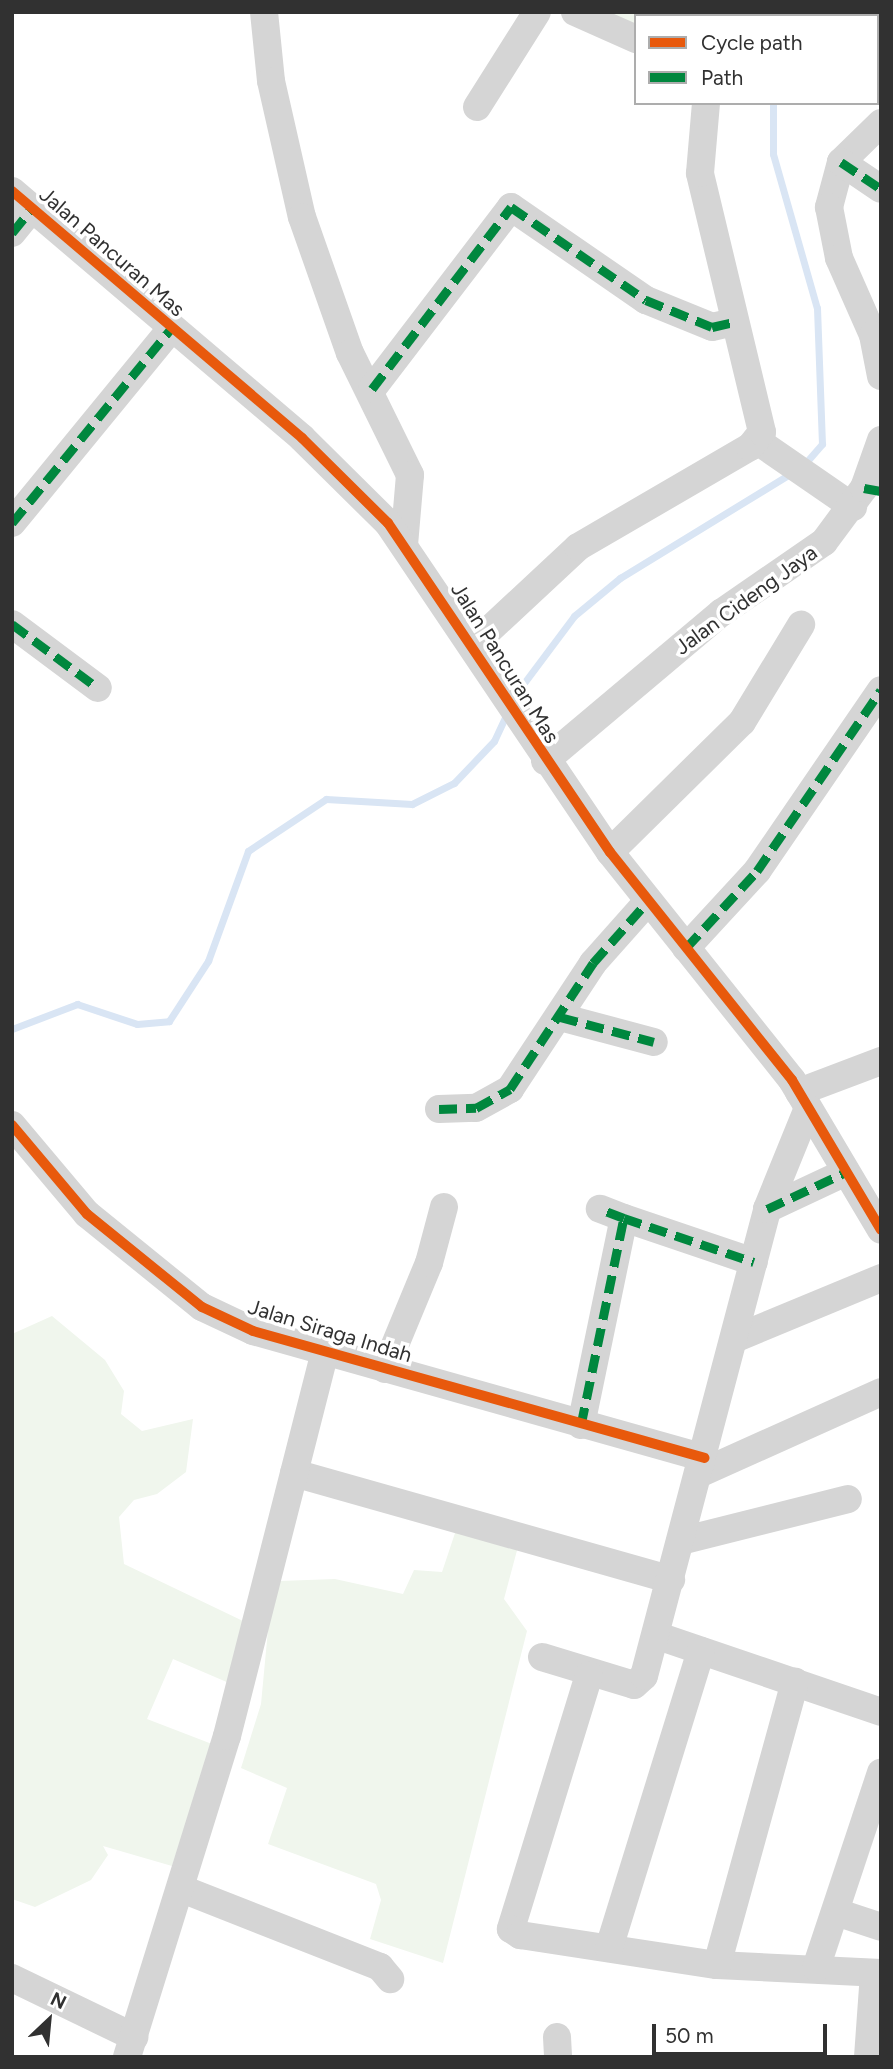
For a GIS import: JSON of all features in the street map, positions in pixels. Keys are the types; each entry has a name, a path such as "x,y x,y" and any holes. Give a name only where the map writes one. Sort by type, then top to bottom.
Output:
{"street":[{"path":"264,12 271,81 303,217 350,353 372,389 410,475 404,545"},
{"path":"477,107 537,12"},
{"path":"575,12 634,38"},
{"path":"706,105 700,173 733,322 760,417 757,440"},
{"path":"881,123 841,162 831,224 873,335 881,376"},
{"path":"841,162 881,189"},
{"path":"12,233 22,200"},
{"name":"Jalan Pancuran Mas","path":"22,200 302,438 404,545 496,678 541,757 610,852 804,1100 881,1230"},
{"path":"372,389 511,207 646,300 712,327 733,322"},
{"path":"12,523 171,329"},
{"path":"757,440 820,486 866,495"},
{"path":"474,644 578,547 757,440"},
{"name":"Jalan Cideng Jaya","path":"541,757 721,613 800,564 866,495 881,440"},
{"path":"12,624 98,688"},
{"path":"610,852 742,722 801,625"},
{"path":"686,948 757,871 881,690"},
{"path":"439,1109 476,1108 502,1097 560,1017 593,963 648,901"},
{"path":"560,1017 654,1042"},
{"path":"542,1657 589,1675 639,1682 658,1636 767,1209 804,1100 881,1061"},
{"name":"Jalan Siraga Indah","path":"12,1125 87,1214 202,1307 253,1331 581,1425 703,1466"},
{"path":"767,1209 846,1172"},
{"path":"385,1368 429,1264 444,1207"},
{"path":"581,1425 612,1214 754,1262"},
{"path":"734,1339 881,1278"},
{"path":"12,1978 130,2047 182,1889 324,1352"},
{"path":"703,1466 881,1392"},
{"path":"294,1473 671,1580"},
{"path":"681,1541 848,1499"},
{"path":"658,1636 881,1712"},
{"path":"609,1948 701,1651"},
{"path":"589,1675 511,1929 717,1965 878,1973 868,2057"},
{"path":"717,1965 795,1682"},
{"path":"816,1968 875,1817 881,1773"},
{"path":"182,1889 380,1967 390,1979"},
{"path":"836,1912 881,1927"}],"shaded area":[{"path":"605,12 714,14 634,14 634,26"},
{"path":"52,1316 105,1360 124,1391 121,1414 142,1431 193,1419 186,1472 157,1494 134,1500 119,1517 124,1564 243,1621 229,1683 173,1659 147,1719 212,1744 172,1866 103,1846 108,1855 91,1880 35,1907 12,1899 12,1334"},
{"path":"458,1524 519,1543 504,1599 527,1631 443,1963 370,1939 381,1900 376,1884 268,1844 287,1788 241,1768 261,1704 271,1598 280,1581 335,1579 403,1594 414,1570 442,1572"}],"waterway":[{"path":"773,105 773,154 817,308 822,444 803,466"},
{"path":"515,695 574,616 620,578 793,472"},
{"path":"12,1029 77,1004 137,1024 169,1021 208,961 248,851 326,799 412,804 454,783 494,741 507,713"}],"marked path":[{"path":"841,162 881,189"},
{"path":"372,389 511,207 646,300 712,327 733,322"},
{"path":"12,233 32,208"},
{"path":"12,523 171,329"},
{"path":"864,488 881,491"},
{"path":"12,624 98,688"},
{"path":"686,948 757,871 881,690"},
{"path":"439,1109 476,1108 510,1089 593,963 648,901"},
{"path":"560,1017 654,1042"},
{"path":"767,1209 846,1172"},
{"path":"581,1425 624,1218 600,1209"},
{"path":"624,1218 754,1262"}],"cycle path":[{"path":"12,191 302,438 388,523 610,852 792,1080 881,1230"},
{"path":"12,1125 87,1214 202,1307 253,1331 704,1458"}]}
